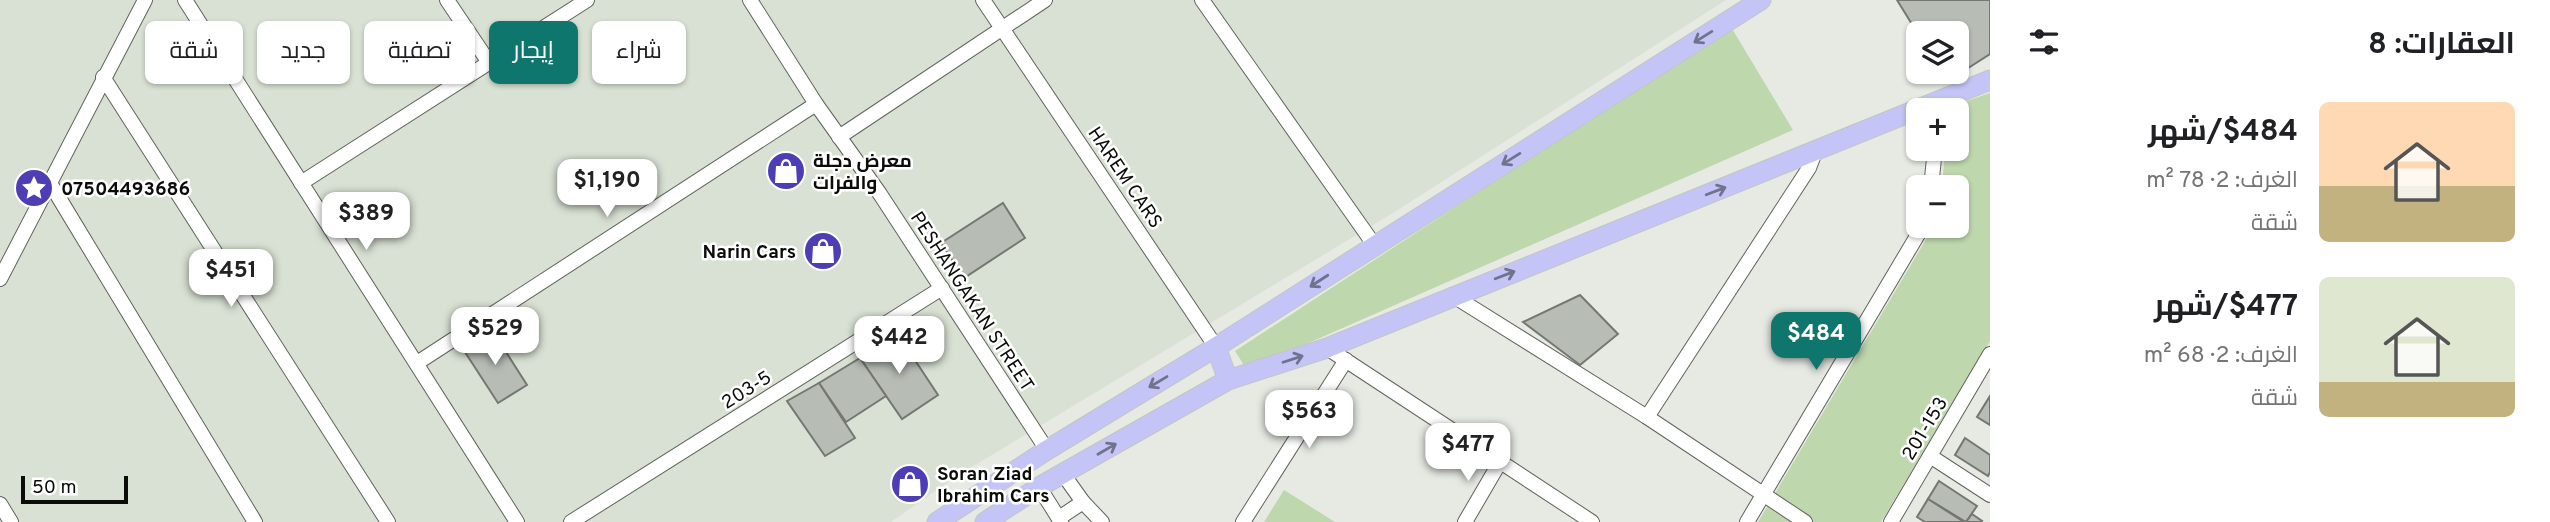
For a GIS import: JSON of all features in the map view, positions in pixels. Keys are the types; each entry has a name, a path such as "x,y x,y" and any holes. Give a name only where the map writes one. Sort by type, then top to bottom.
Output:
{"main road":[{"path":"937,522 1761,0"},
{"path":"1952,98 1990,80"},
{"path":"985,522 1039,487 1228,380 1327,348 1452,295 1906,117"},
{"path":"1216,347 1228,380"}],"street":[{"path":"0,279 145,0"},
{"path":"186,0 517,522"},
{"path":"447,0 489,63"},
{"path":"554,21 586,0"},
{"name":"PESHANGAKAN STREET","path":"750,0 816,104 942,288 1047,450"},
{"name":"HAREM CARS","path":"983,0 1216,347"},
{"path":"839,137 1045,0"},
{"path":"1202,0 1375,246"},
{"path":"301,183 489,65"},
{"path":"103,77 388,522"},
{"path":"417,363 816,104"},
{"path":"1647,417 1810,168 1815,152"},
{"path":"50,183 256,522"},
{"path":"1747,522 1916,238"},
{"name":"203-5","path":"571,522 942,288"},
{"path":"1452,295 1647,417 1805,522"},
{"path":"1327,348 1592,522"},
{"name":"201-153","path":"1891,522 1990,354"},
{"path":"1243,522 1346,360"},
{"path":"1930,456 1990,495"},
{"path":"1465,522 1500,462"},
{"path":"1063,474 1083,502 1102,522"},
{"path":"1039,487 1060,520 1083,502"},
{"path":"0,504 11,522"}],"shaded area":[{"path":"0,0 1726,0 1393,213 957,476 891,522 0,522"}],"green space":[{"path":"1731,27 1793,130 1247,370 1235,351"},
{"path":"1990,93 1990,341 1881,522 1758,522 1927,238 1969,238 1969,175 1943,175 1944,161 1969,161 1969,100"},
{"path":"1284,490 1335,522 1264,522"}],"building":[{"path":"1897,0 1990,0 1990,54 1969,68 1969,21 1910,21"},
{"path":"1003,203 1025,238 964,278 941,243"},
{"path":"1580,295 1618,334 1580,365 1523,322"},
{"path":"492,330 527,385 498,403 463,349"},
{"path":"897,333 938,395 902,419 860,358"},
{"path":"860,358 886,396 846,422 819,383"},
{"path":"819,383 855,438 825,456 787,401"},
{"path":"1990,396 1990,425 1977,417"},
{"path":"1965,438 1990,455 1988,476 1955,455"},
{"path":"1939,481 1977,506 1966,522 1928,499"},
{"path":"1928,499 1964,522 1925,522 1917,517"},
{"path":"1972,514 1982,521 1966,522"}],"place":[{"name":"معرض دجلة والفرات","path":"786,171"},
{"name":"07504493686","path":"34,188"},
{"name":"Narin Cars","path":"823,251"},
{"name":"Soran Ziad Ibrahim Cars","path":"910,484"}]}
